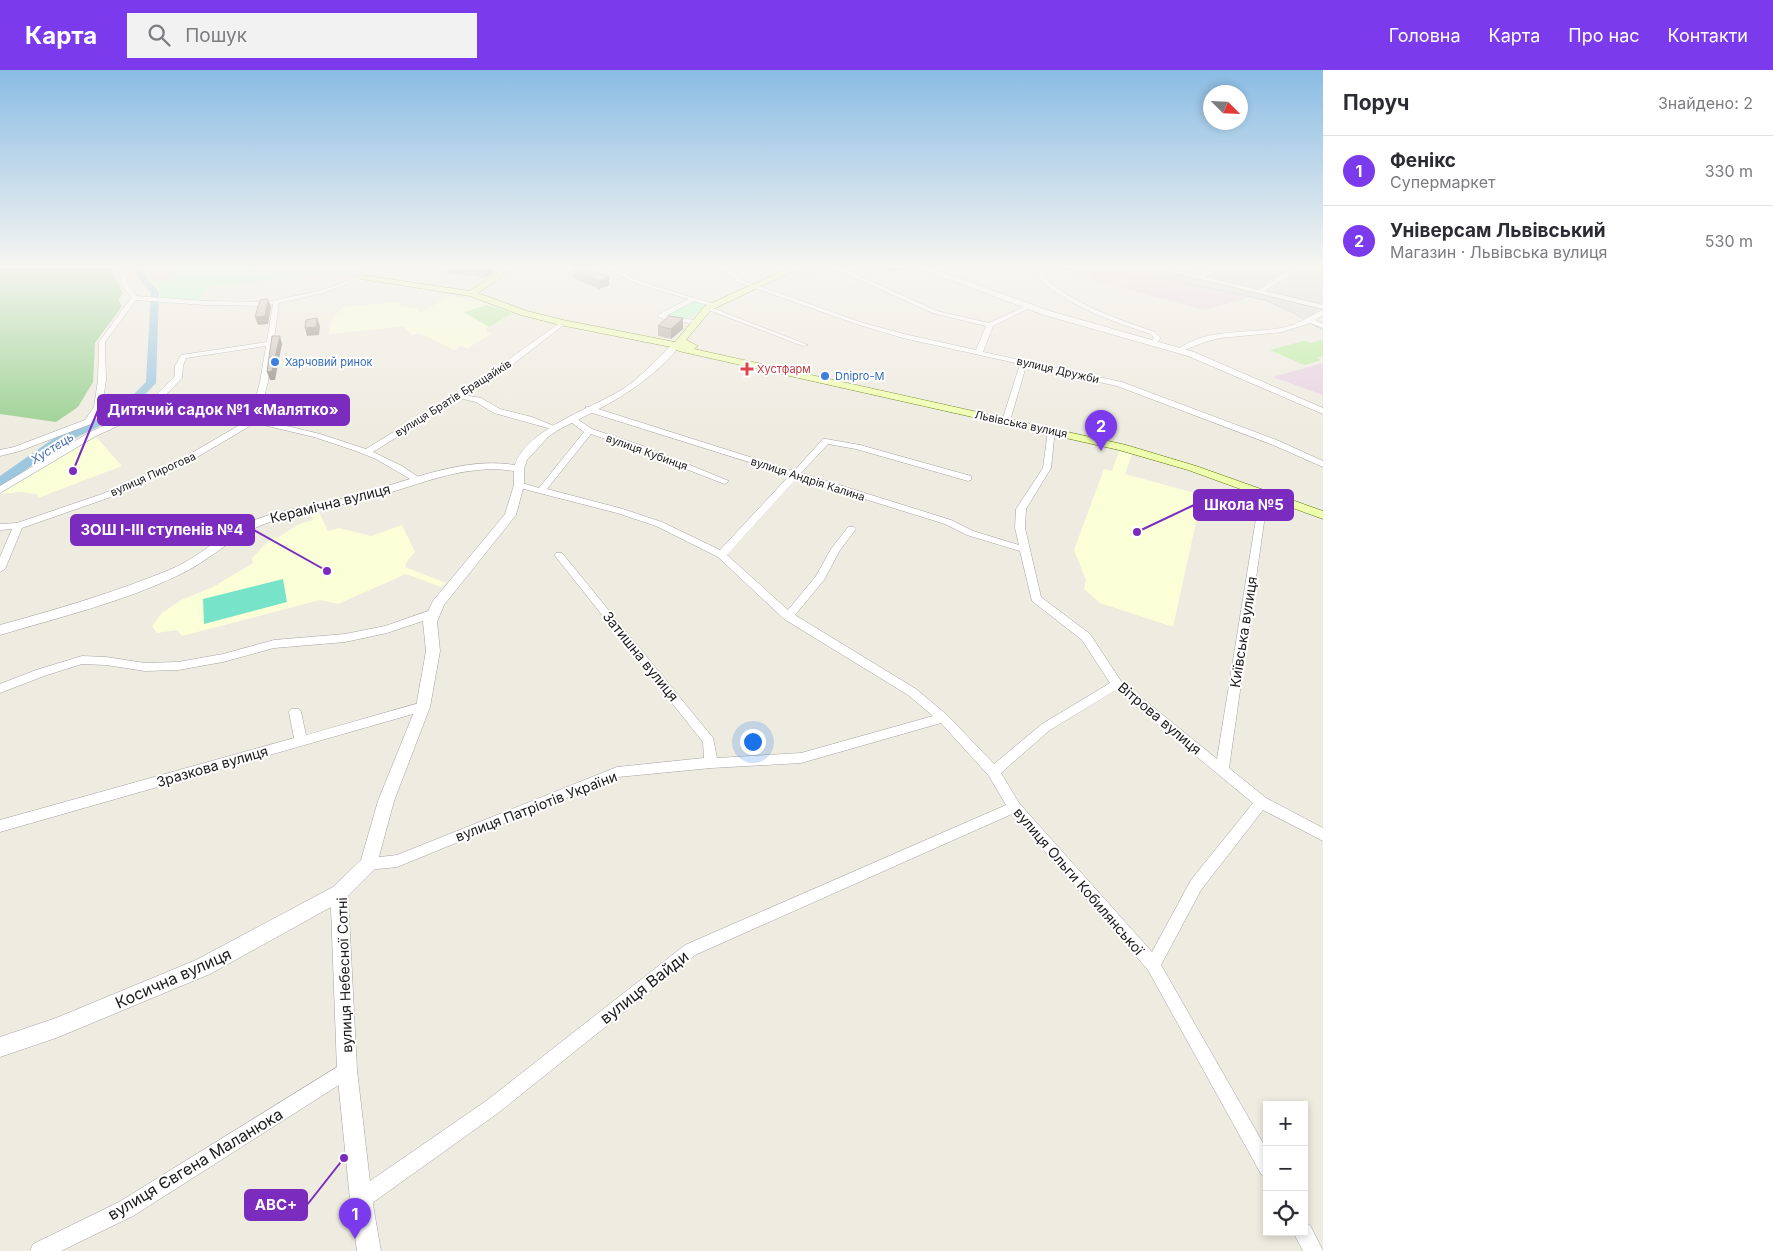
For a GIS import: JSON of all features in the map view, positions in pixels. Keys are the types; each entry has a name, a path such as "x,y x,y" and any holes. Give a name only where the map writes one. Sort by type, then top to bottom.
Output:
{"main road":[{"name":"Львівська вулиця","path":"564,323 683,346 712,356 902,400 1052,431 1170,461 1323,515"},
{"path":"683,346 695,323"},
{"path":"683,346 695,323"}],"street":[{"path":"0,453 17,449 88,422 98,407 102,380 102,342 116,323"},
{"path":"273,323 264,382 254,420 338,442 366,452 402,469 417,480"},
{"name":"вулиця Братів Бращайків","path":"366,452 501,370 563,323"},
{"path":"752,323 805,345"},
{"name":"вулиця Дружби","path":"858,323 903,336 1119,384 1276,443 1323,464"},
{"path":"982,323 990,325 994,323"},
{"path":"1086,323 1180,350 1323,411"},
{"path":"1126,323 1153,333 1158,338 1154,343"},
{"path":"1180,350 1207,339 1283,329 1303,323"},
{"path":"979,352 990,325"},
{"path":"0,490 93,434 121,422 147,407 179,376 179,366 183,356 271,343"},
{"path":"521,464 545,435 589,409 626,391 683,346"},
{"path":"1006,421 1024,362"},
{"path":"460,396 478,400 497,412 529,419 555,428"},
{"name":"вулиця Андрія Калина","path":"589,409 694,441 793,475 948,522 970,533 1026,550"},
{"name":"вулиця Кубинця","path":"571,419 589,431 640,448 725,481"},
{"name":"вулиця Пирогова","path":"0,527 18,526 105,496 179,464 254,420"},
{"path":"541,491 589,431"},
{"name":"Вітрова вулиця","path":"1052,431 1047,468 1020,509 1020,528 1036,599 1086,637 1118,684 1222,770 1261,802 1323,835"},
{"path":"721,555 824,442 834,441 968,478"},
{"name":"Керамічна вулиця","path":"0,630 96,603 176,572 248,527 273,516 360,498 417,480 463,470 521,464"},
{"name":"вулиця Небесної Сотні","path":"369,1251 361,1199 347,1070 339,893 368,864 386,801 423,707 433,651 430,622 438,604 510,515 519,485 521,464"},
{"name":"вулиця Ольги Кобилянської","path":"519,485 620,510 659,524 721,555 788,616 912,692 943,718 994,772 1014,807 1153,965 1263,1161"},
{"name":"Київська вулиця","path":"1222,770 1264,494"},
{"path":"0,569 18,526"},
{"path":"788,616 820,578 836,549 852,529"},
{"name":"Затишна вулиця","path":"560,555 709,741 711,763"},
{"path":"0,689 40,673 82,660 106,661 145,667 178,666 223,658 274,644 345,638 387,629 434,613"},
{"path":"994,772 1046,727 1118,684"},
{"name":"Зразкова вулиця","path":"0,826 423,707"},
{"path":"295,712 301,741"},
{"name":"вулиця Патріотів України","path":"368,864 396,861 617,772 711,763 801,758 943,718"},
{"path":"1153,965 1196,884 1261,802"},
{"name":"вулиця Вайди","path":"361,1199 492,1106 690,950 1014,807"},
{"name":"Косична вулиця","path":"0,1047 56,1028 203,967 339,893"},
{"name":"вулиця Євгена Маланюка","path":"40,1251 126,1209 347,1070"},
{"path":"1305,1236 1313,1251"}],"shaded area":[{"path":"331,323 495,323 487,328 487,332 492,333 468,348 460,346 454,350 419,333 412,335 403,327 328,334"},
{"path":"1323,363 1323,395 1273,377"},
{"path":"96,437 122,466 38,498 37,494 21,492 0,494"},
{"path":"1119,451 1132,454 1125,474 1202,495 1173,627 1100,603 1084,589 1086,580 1074,550 1104,469 1112,471"},
{"path":"318,510 328,531 339,528 371,536 402,525 415,552 405,567 446,583 441,587 406,574 338,604 320,600 182,636 177,630 157,633 152,626 162,613 181,600 213,587 253,563 252,558 270,539 279,537 297,525 313,520 311,511"}],"green space":[{"path":"0,323 110,323 95,343 93,382 78,407 56,422 0,414"},
{"path":"483,323 496,323 489,327"},
{"path":"1304,341 1311,343 1323,341 1323,356 1317,358 1321,360 1304,365 1270,350"},
{"path":"283,579 287,602 204,624 203,599"}],"building":[{"path":"306,323 316,323 316,327 305,328"},
{"path":"661,323 677,323 671,329 658,326"},
{"path":"272,336 280,336 272,371 267,372"}],"waterway":[{"name":"Хустець","path":"0,482 57,442 124,410 151,383 151,352 155,323"},
{"path":"1311,323 1323,330"}],"place":[{"name":"Харчовий ринок","path":"275,362"},
{"name":"Хустфарм","path":"747,369"},
{"name":"Dnipro-M","path":"825,376"},
{"name":"Універсам Львівський","path":"1101,451"},
{"name":"Дитячий садок №1 «Малятко»","path":"73,471"},
{"name":"Школа №5","path":"1137,532"},
{"name":"ЗОШ І-ІІІ ступенів №4","path":"327,571"},
{"name":"АВС+","path":"344,1158"},
{"name":"Фенікс","path":"355,1239"}]}
